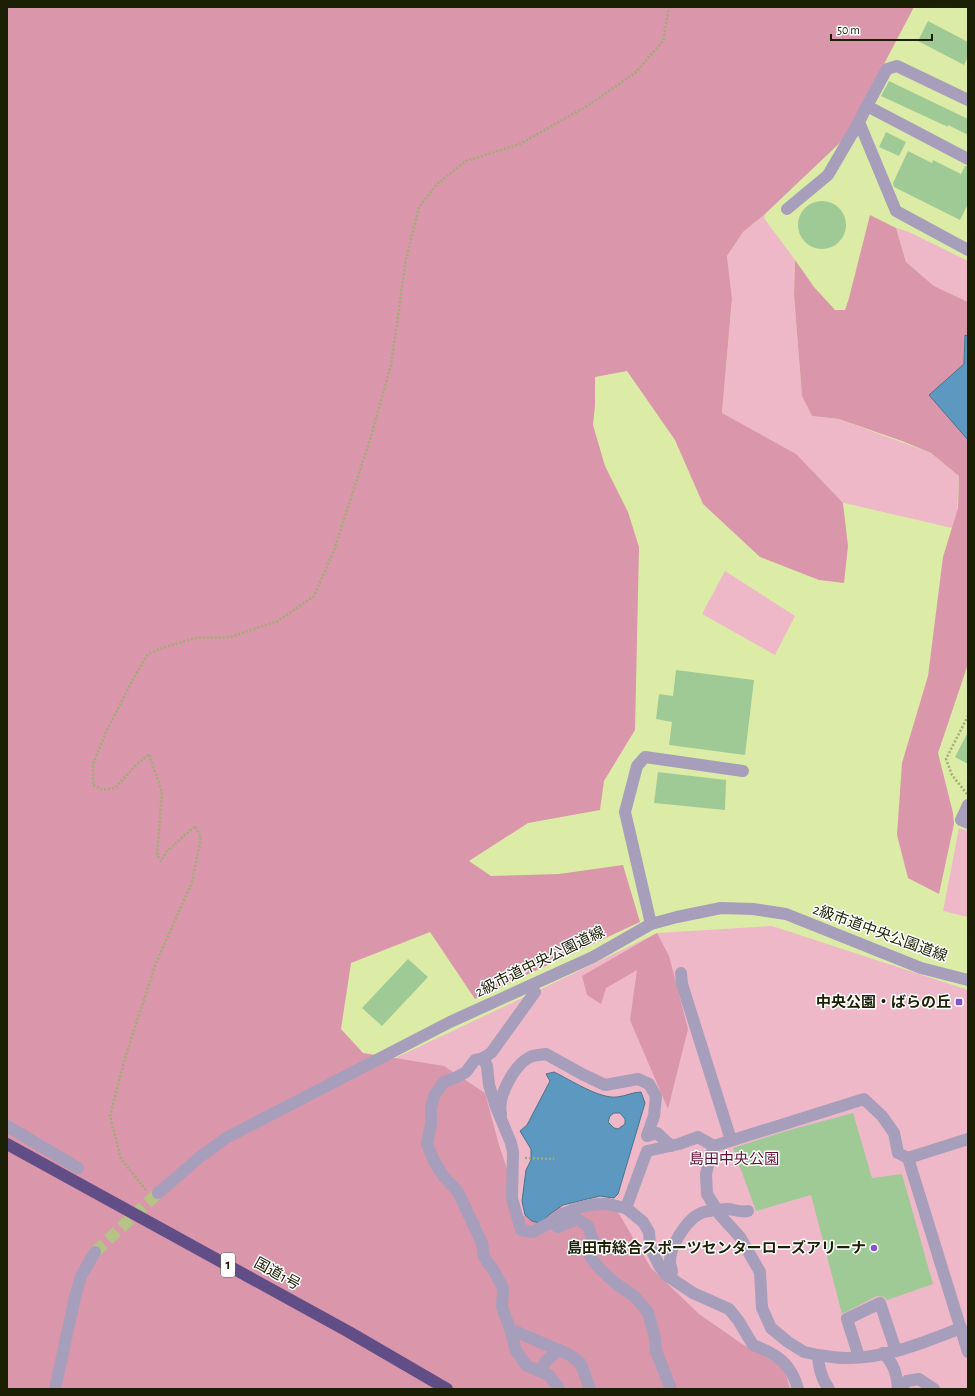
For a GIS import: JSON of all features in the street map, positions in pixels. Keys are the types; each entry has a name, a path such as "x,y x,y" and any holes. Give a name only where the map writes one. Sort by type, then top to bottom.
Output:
{"highway":[{"name":"国道1号","path":"7,1144 349,1332 447,1389"}],"street":[{"path":"787,209 828,175 859,122 887,69 897,66 968,100"},
{"path":"867,106 968,158"},
{"path":"859,122 896,212 968,250"},
{"path":"651,924 625,812 637,766 645,757 743,772"},
{"path":"968,806 961,820 968,823"},
{"name":"2級市道中央公園道線","path":"153,1193 226,1138 450,1022 593,957 651,924 677,917 721,908 753,909 786,914 921,968 968,980"},
{"path":"681,973 682,984 731,1140"},
{"path":"536,992 491,1053 483,1058 475,1060 466,1072 444,1082 435,1094 431,1108 431,1124 428,1144 434,1161 444,1177 458,1192 482,1243 484,1257 494,1271 503,1288 502,1306 516,1351 528,1366 549,1375 559,1389"},
{"path":"503,1123 500,1110 504,1091 515,1070 530,1057 546,1054 605,1085 638,1079 649,1084 656,1096 654,1116 647,1136 647,1151 626,1208"},
{"path":"483,1058 487,1066 489,1085 496,1107 511,1143 513,1152 512,1198 521,1230 533,1232 561,1215 588,1206 605,1204 626,1208 643,1222 649,1232 650,1247 660,1267 669,1277 693,1294 729,1309 738,1320 753,1345 765,1349 784,1362 795,1378 798,1389"},
{"path":"647,1151 672,1146 698,1137 714,1146 864,1099 882,1116 894,1134 898,1153 908,1158 968,1139"},
{"path":"7,1126 78,1168"},
{"path":"647,1136 657,1133 672,1146"},
{"path":"714,1146 706,1174 707,1194 720,1215 740,1237 760,1272 762,1308 771,1328 788,1342 804,1352 818,1355 845,1358 859,1357 896,1351 961,1328"},
{"path":"908,1158 968,1352"},
{"path":"669,1277 672,1272 670,1262 673,1248 678,1236 688,1222 700,1213 730,1209 743,1213 748,1211"},
{"path":"551,1222 558,1227 577,1219 588,1226 594,1244 589,1254 598,1267 615,1283 634,1296 648,1312 655,1338 656,1351 671,1389"},
{"path":"55,1389 81,1276 95,1252"},
{"path":"859,1357 847,1319 880,1303 896,1351"},
{"path":"510,1329 570,1355 581,1364 590,1389"},
{"path":"540,1371 547,1360 560,1350"},
{"path":"883,1353 889,1359 897,1374 898,1389"},
{"path":"818,1355 819,1369 824,1382 829,1389"},
{"path":"898,1389 907,1381 919,1379 934,1389"}],"path":[{"path":"153,1193 121,1159 110,1116 125,1058 156,963 192,882 201,837 195,826 167,851 161,861 157,855 162,792 149,754 137,764 116,788 103,790 93,785 93,764 107,730 133,678 148,654 165,647 196,638 230,637 278,621 314,596 334,550 369,443 391,365 406,259 419,207 437,184 466,161 520,144 587,106 635,73 663,41 669,7"},
{"path":"968,716 946,759 952,775 968,796"},
{"path":"519,1158 554,1159"}],"green space":[{"path":"766,213 764,218 795,260 794,295 802,396 812,416 839,419 931,453 959,476 957,512 952,528 840,502 722,413 732,302 727,256 743,232"},
{"path":"896,228 909,232 968,261 968,302 934,286 906,262"},
{"path":"725,571 795,616 775,655 702,614"},
{"path":"959,828 968,831 968,917 943,911"},
{"name":"島田中央公園","path":"772,926 968,990 968,1389 457,1389 393,1059 657,933"}],"shaded area":[{"path":"7,7 914,7 845,138 766,213 743,232 727,256 732,299 722,413 796,454 843,503 848,546 844,583 819,580 760,557 703,504 675,440 627,371 595,377 593,425 605,466 628,512 639,547 635,730 604,781 600,810 528,823 469,861 491,876 559,874 623,865 640,922 475,999 430,932 351,963 341,1029 363,1053 444,1066 485,1093 499,1145 523,1216 609,1197 651,1268 699,1314 742,1344 784,1367 790,1389 7,1389"},
{"path":"870,215 896,228 906,262 934,286 968,302 968,664 938,753 953,813 954,824 939,894 908,878 897,835 902,763 928,676 943,557 958,508 959,476 931,453 902,441 839,419 812,416 802,396 794,295 795,260 814,287 835,310 845,310"},
{"path":"657,933 669,956 688,1029 668,1109 630,1020 637,970 606,988 601,1004 587,995 582,976"}],"water":[{"path":"965,335 968,336 968,440 929,395 964,364"},
{"path":"554,1072 585,1088 610,1097 641,1092 645,1103 618,1194 614,1198 600,1196 563,1205 540,1223 532,1221 525,1215 522,1201 526,1170 531,1160 531,1149 520,1131 527,1125 550,1081 546,1074","holes":["614,1113 620,1113 625,1119 625,1124 618,1129 614,1128 608,1122 610,1116"]}],"building":[{"path":"928,21 968,42 968,56 964,65 918,41"},
{"path":"889,81 968,119 968,135 881,96"},
{"path":"886,132 906,142 899,156 879,147"},
{"path":"908,151 932,163 933,160 961,174 965,166 968,166 968,204 960,220 894,187 893,183"},
{"path":"817,201 827,201 836,205 842,211 845,216 845,234 836,245 827,249 817,249 808,245 802,239 798,230 798,220 802,211 808,205"},
{"path":"676,670 754,680 745,755 669,745 672,722 656,719 659,694 673,696"},
{"path":"968,732 968,764 955,757"},
{"path":"658,772 726,780 725,810 654,803"},
{"path":"408,959 428,977 382,1026 362,1008"},
{"name":"島田市総合スポーツセンターローズアリーナ","path":"853,1113 872,1178 902,1174 933,1284 887,1300 884,1297 877,1296 842,1314 811,1195 756,1211 733,1148 786,1131"}],"tunnel":[{"path":"95,1252 158,1193"}],"place":[{"name":"中央公園・ばらの丘","path":"959,1002"},
{"name":"島田市総合スポーツセンターローズアリーナ","path":"874,1248"}]}
